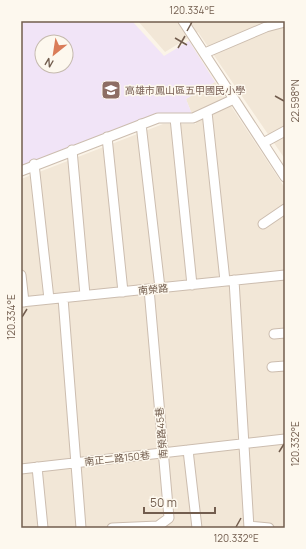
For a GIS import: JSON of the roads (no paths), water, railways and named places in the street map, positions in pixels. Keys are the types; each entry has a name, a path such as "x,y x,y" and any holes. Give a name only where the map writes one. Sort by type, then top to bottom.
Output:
{"street":[{"path":"183,21 285,177"},
{"path":"205,53 264,24 285,22"},
{"path":"21,171 34,164 158,118 193,118 234,99"},
{"path":"207,112 229,281 244,444 249,527 269,528"},
{"path":"175,118 192,284"},
{"path":"141,124 160,288"},
{"path":"263,143 285,131"},
{"path":"107,138 122,292"},
{"path":"72,150 85,296"},
{"path":"34,164 49,299"},
{"path":"263,224 285,208"},
{"path":"21,275 22,302"},
{"name":"南榮路","path":"22,302 285,275"},
{"name":"南榮路45巷","path":"149,290 170,528"},
{"path":"63,298 81,528"},
{"path":"274,334 285,333"},
{"path":"272,367 285,366"},
{"name":"南正二路150巷","path":"21,468 285,439"},
{"path":"188,450 197,528"},
{"path":"36,467 43,528"},
{"path":"112,528 158,526 168,518"}],"place":[{"name":"高雄市鳳山區五甲國民小學","path":"111,90"}]}
